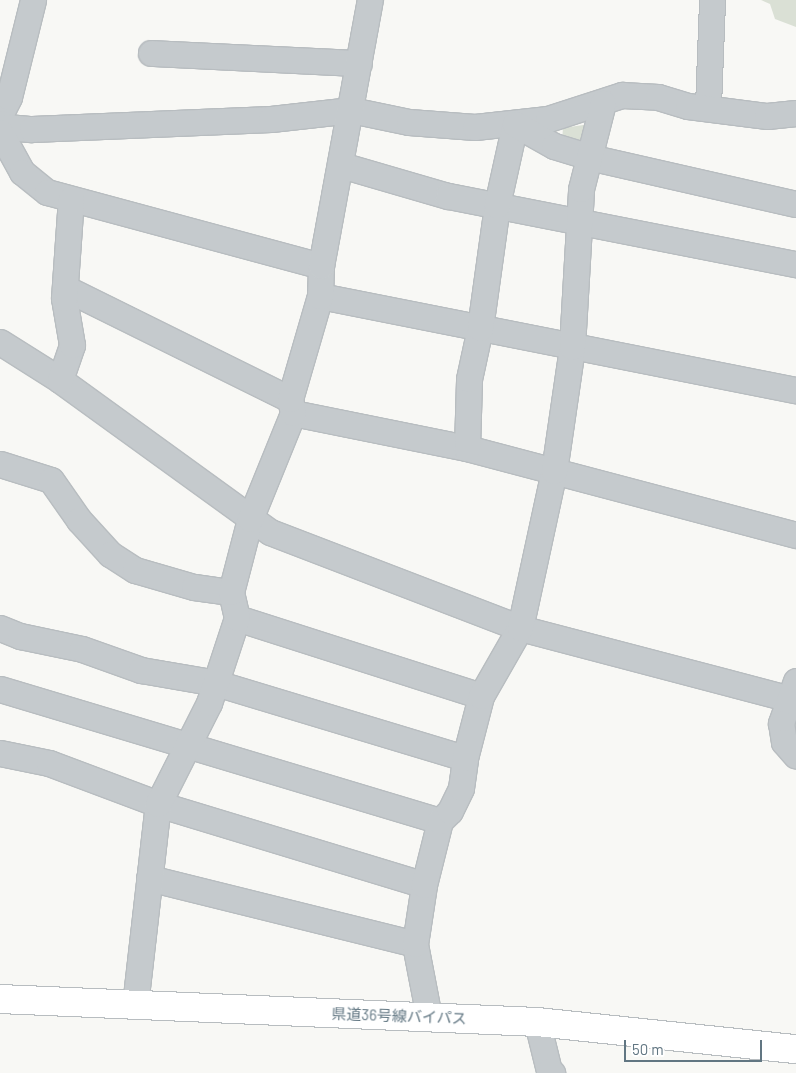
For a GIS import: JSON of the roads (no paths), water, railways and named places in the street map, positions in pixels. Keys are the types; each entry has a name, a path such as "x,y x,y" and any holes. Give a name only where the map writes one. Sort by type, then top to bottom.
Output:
{"main road":[{"name":"県道36号線バイパス","path":"0,999 537,1022 796,1049"}],"street":[{"path":"33,0 0,128 22,172 47,192 321,266"},
{"path":"135,1005 158,804 209,703 237,618 231,592 250,519 292,406 320,296 321,266 370,0"},
{"path":"708,106 712,0"},
{"path":"151,53 359,63"},
{"path":"0,128 32,130 272,119 351,110 446,126 514,124 548,119 603,103 622,95 658,97 688,106 708,106 767,116 796,113"},
{"path":"429,1017 415,944 424,885 440,820 450,811 461,788 465,758 481,696 520,628 554,471 572,347 577,223 589,157 603,103"},
{"path":"514,124 554,146 589,157 796,204"},
{"path":"468,448 469,379 480,328 497,205 514,124"},
{"path":"341,165 448,196 577,223 796,264"},
{"path":"60,380 72,345 65,288 72,199"},
{"path":"65,288 292,406 468,448 796,535"},
{"path":"320,296 796,390"},
{"path":"0,342 60,380 270,532 520,628 793,690 781,723 782,735 796,756"},
{"path":"0,464 51,480 79,520 110,554 135,570 194,587 231,592"},
{"path":"237,618 481,696"},
{"path":"0,628 20,636 82,649 141,670 216,683 465,758"},
{"path":"0,689 440,820"},
{"path":"0,753 49,763 158,804 424,885"},
{"path":"149,878 415,944"},
{"path":"537,1022 549,1070 552,1073"}]}
